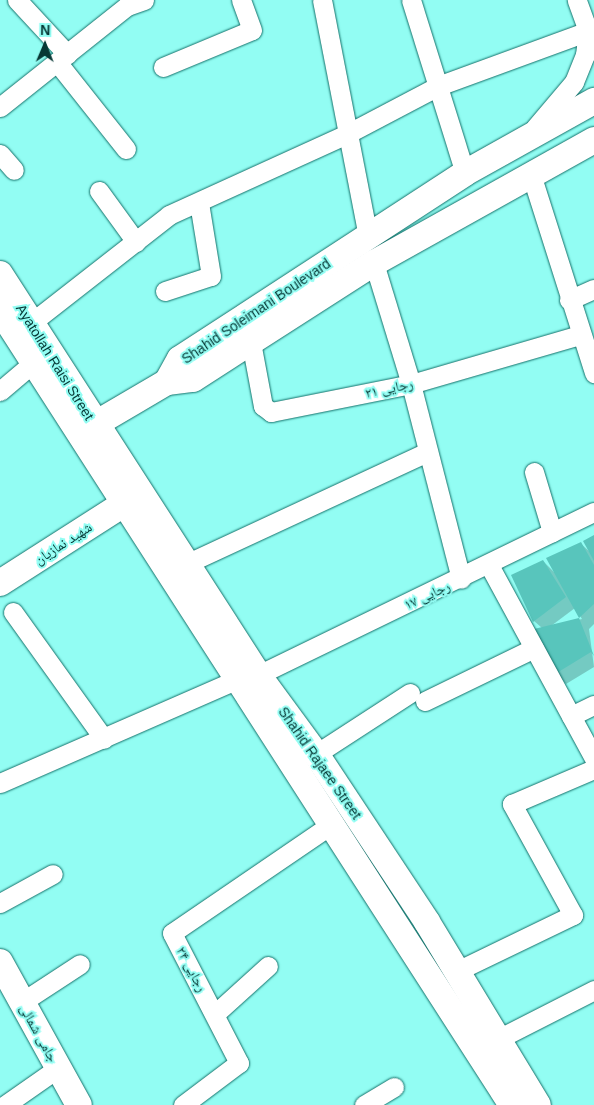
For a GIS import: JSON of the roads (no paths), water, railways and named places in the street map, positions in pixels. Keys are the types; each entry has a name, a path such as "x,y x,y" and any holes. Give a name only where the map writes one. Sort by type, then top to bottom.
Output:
{"main road":[{"name":"Shahid Soleimani Boulevard","path":"167,382 180,359 465,173 594,101"},
{"name":"Shahid Soleimani Boulevard","path":"167,382 193,379 374,263 594,140"},
{"name":"Ayatollah Raisi Street","path":"0,274 31,323 86,430"},
{"name":"Ayatollah Raisi Street","path":"0,310 33,363 86,430"},
{"path":"86,430 167,382"},
{"name":"Shahid Rajaee Street","path":"86,430 125,503 248,677 316,754 416,928 512,1105"},
{"name":"Shahid Rajaee Street","path":"86,430 188,562 248,677 332,823 416,928 456,970 538,1105"},
{"name":"شهید نمازیان","path":"0,583 125,503"},
{"name":"جامی شمالی","path":"0,962 79,1105"}],"street":[{"path":"18,0 62,58 126,149"},
{"path":"162,67 252,30 241,0"},
{"path":"322,0 368,237"},
{"path":"411,0 465,173"},
{"path":"526,138 574,82 591,32 578,0"},
{"path":"0,107 131,2"},
{"path":"31,323 169,215 347,134 438,86 591,32"},
{"path":"0,154 14,170"},
{"path":"531,174 580,335 594,373"},
{"path":"99,191 136,242"},
{"path":"165,291 211,276 198,202"},
{"path":"374,263 411,384 461,579"},
{"path":"569,300 594,289"},
{"name":"رجایی ۲۱","path":"251,342 266,412 411,384 580,335"},
{"path":"0,391 33,363"},
{"path":"188,562 427,452"},
{"path":"534,472 552,532"},
{"name":"رجایی ۱۷","path":"0,783 248,677 461,579 594,512"},
{"path":"489,565 594,758"},
{"path":"13,612 104,739"},
{"path":"316,754 417,697 534,648"},
{"path":"571,716 594,705"},
{"path":"456,970 573,915 512,804 594,769"},
{"name":"رجایی ۲۴","path":"184,1105 239,1063 216,1014 172,933 332,823"},
{"path":"0,903 53,874"},
{"path":"22,1002 80,964"},
{"path":"216,1014 268,966"},
{"path":"498,1039 594,990"},
{"path":"5,1105 58,1068"},
{"path":"364,1105 394,1088"}]}
